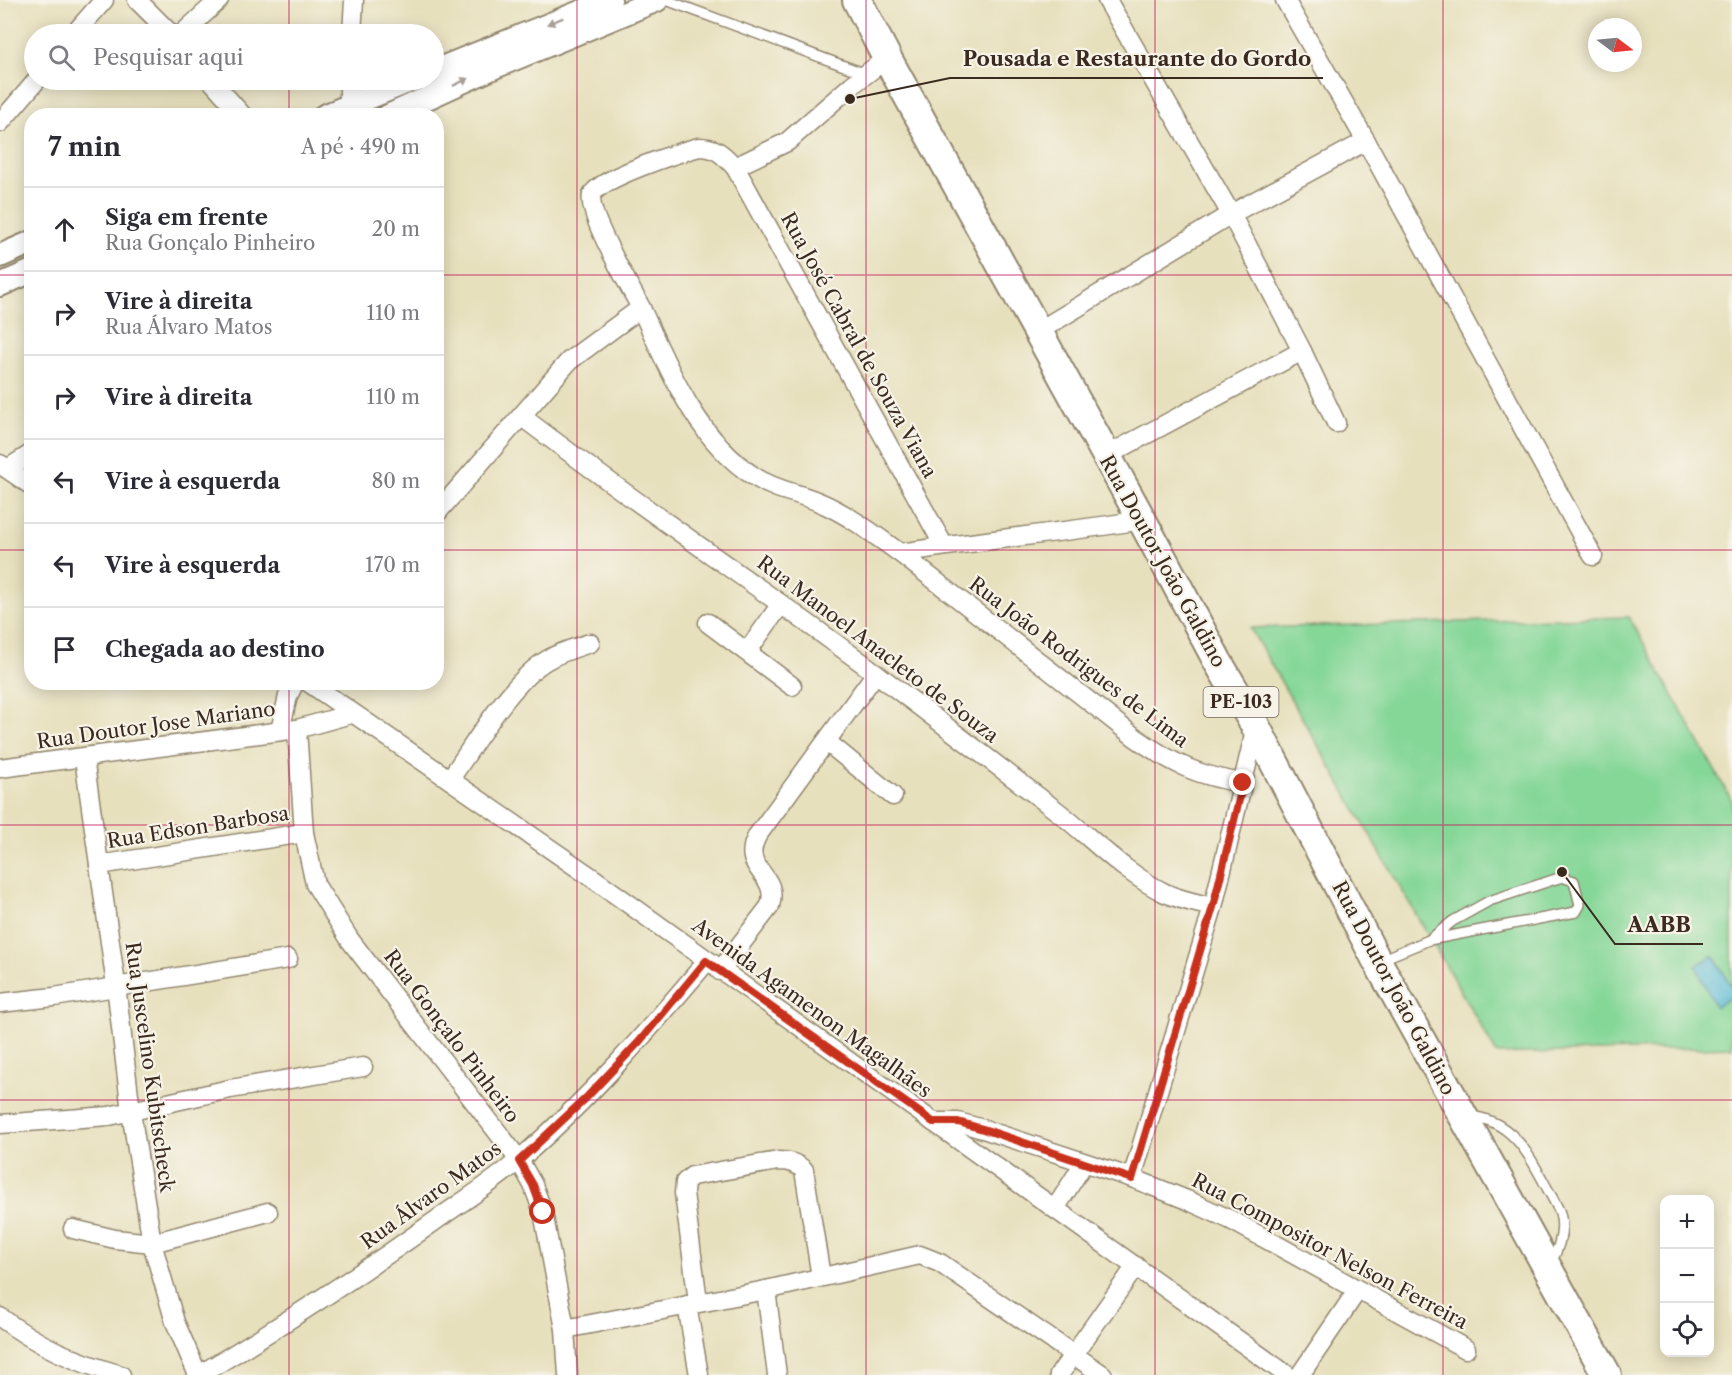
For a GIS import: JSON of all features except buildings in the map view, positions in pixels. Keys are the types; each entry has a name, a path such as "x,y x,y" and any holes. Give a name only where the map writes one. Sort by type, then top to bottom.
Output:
{"main road":[{"path":"839,0 873,30"},
{"name":"Rua Doutor João Galdino","path":"857,0 873,30 876,66 1037,332 1107,456 1218,662 1256,727 1377,961 1607,1375"}],"street":[{"path":"83,24 104,0"},
{"path":"137,0 161,24"},
{"path":"193,24 219,0"},
{"path":"353,24 354,0"},
{"path":"444,84 493,56 610,0"},
{"path":"1107,0 1231,214 1302,351 1336,423"},
{"path":"1286,0 1366,141 1593,556"},
{"path":"444,68 493,56 645,2"},
{"path":"735,167 788,142 876,66"},
{"path":"0,123 28,90"},
{"path":"220,90 236,108"},
{"path":"348,108 349,90"},
{"path":"354,108 391,90"},
{"path":"402,108 434,90"},
{"path":"1037,332 1231,214 1366,141"},
{"name":"Rua João Rodrigues de Lima","path":"735,167 725,156 710,147 699,147 603,183 595,188 591,196 593,214 641,308 670,372 702,424 718,444 753,476 786,492 828,506 900,553 1162,756 1180,767 1200,774 1243,783"},
{"name":"Rua José Cabral de Souza Viana","path":"735,167 944,546"},
{"path":"0,256 24,246"},
{"path":"0,285 24,274"},
{"path":"444,505 569,361 641,308"},
{"path":"1107,456 1302,351"},
{"name":"Rua Manoel Anacleto de Souza","path":"521,416 611,484 876,674 1060,814 1143,881 1166,894 1213,907"},
{"path":"24,457 4,467 24,481"},
{"path":"900,553 1142,520"},
{"path":"747,652 781,604"},
{"path":"708,623 792,686"},
{"path":"450,779 499,709 526,676 545,661 569,649 590,643"},
{"path":"876,674 827,742 893,796"},
{"name":"Rua Gonçalo Pinheiro","path":"291,690 288,696 288,730 304,833 315,884 350,940 519,1161 533,1185 543,1212 565,1329 568,1375"},
{"name":"Avenida Agamenon Magalhães","path":"319,690 450,779 1287,1375"},
{"name":"Rua Doutor Jose Mariano","path":"0,768 288,730 351,714"},
{"path":"1132,1179 1213,907 1256,727"},
{"name":"Rua Álvaro Matos","path":"198,1375 258,1340 361,1273 519,1161 586,1098 770,906 774,895 772,887 753,861 752,845 827,742"},
{"name":"Rua Juscelino Kubitscheck","path":"84,758 116,985 131,1112 152,1244 175,1322 198,1375"},
{"name":"Rua Edson Barbosa","path":"99,865 304,833"},
{"path":"0,1003 54,997 116,985 288,959"},
{"path":"0,1124 109,1116 230,1089 363,1067"},
{"name":"Rua Compositor Nelson Ferreira","path":"933,1122 958,1122 983,1129 1187,1200 1231,1220 1466,1349"},
{"path":"699,1375 684,1193 685,1182 692,1176 778,1161 789,1161 804,1170 821,1277"},
{"path":"1055,1209 1084,1163"},
{"path":"73,1229 115,1239 152,1244 268,1212"},
{"path":"565,1329 766,1290 920,1255 940,1263 1103,1375"},
{"path":"1059,1375 1136,1266"},
{"path":"766,1290 777,1375"},
{"path":"1300,1375 1357,1291"},
{"path":"0,1317 25,1336 65,1356 122,1375"}],"lane":[{"path":"666,0 876,66"},
{"path":"1377,961 1429,940 1576,912 1580,905 1574,881 1562,878 1489,901 1453,921 1429,940"},
{"path":"1463,1115 1485,1117 1512,1134 1543,1181 1560,1214 1562,1233 1559,1249 1548,1268"}],"green space":[{"path":"1629,617 1732,801 1732,1047 1497,1054 1250,628"}],"water":[{"path":"1713,955 1732,987 1732,997 1715,1007 1696,966"}],"place":[{"name":"Pousada e Restaurante do Gordo","path":"850,99"},
{"name":"AABB","path":"1562,872"}],"route":[{"path":"543,1212 533,1185 519,1161 586,1098 639,1042 706,961 933,1122 958,1122 983,1129 1132,1179 1213,907 1243,783"}]}
